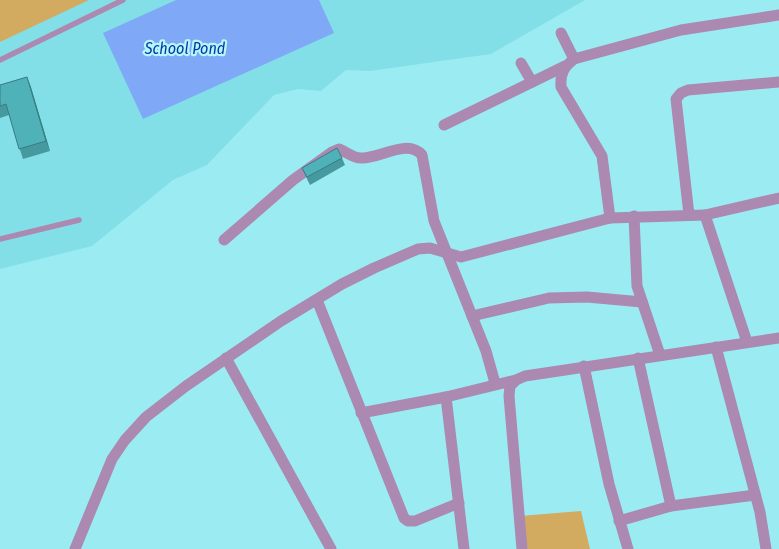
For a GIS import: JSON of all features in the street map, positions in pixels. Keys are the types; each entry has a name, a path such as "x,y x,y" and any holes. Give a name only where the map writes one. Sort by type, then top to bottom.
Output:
{"street":[{"path":"444,125 570,62 681,30 779,15"},
{"path":"561,32 570,62 560,78 561,87 602,156 610,218"},
{"path":"521,63 532,82"},
{"path":"689,215 676,99 681,93 688,90 779,82"},
{"path":"224,240 293,180 332,152 339,149 358,159 409,148 417,150 422,155 434,221 472,316 495,383"},
{"path":"75,549 105,474 125,440 146,417 226,358 317,300 374,268 418,249 430,248 447,255 461,257 610,218 705,215 779,198"},
{"path":"705,215 747,342"},
{"path":"634,216 635,273 642,302 660,355"},
{"path":"472,316 549,298 587,297 642,302"},
{"path":"317,300 404,518 408,521 415,521 459,503"},
{"path":"361,413 446,397 495,383 516,380 525,376 779,338"},
{"path":"716,347 755,495 766,549"},
{"path":"226,358 331,549"},
{"path":"638,358 670,506"},
{"path":"584,366 619,522 628,549"},
{"path":"516,380 510,386 509,396 522,549"},
{"path":"446,397 464,549"},
{"path":"619,522 670,506 755,495"}],"lane":[{"path":"0,60 123,0"},
{"path":"0,239 78,220"}],"shaded area":[{"path":"0,0 585,0 491,54 370,71 346,70 321,91 298,89 274,95 207,165 173,180 92,246 0,269"},
{"path":"0,0 89,0 0,42"},
{"path":"581,511 590,549 525,549 520,516"}],"water":[{"name":"School Pond","path":"176,0 319,0 334,33 143,119 103,33"}],"building":[{"path":"27,77 46,141 19,149 6,104 0,106 0,85"},
{"path":"337,148 342,158 307,177 302,168"}]}
